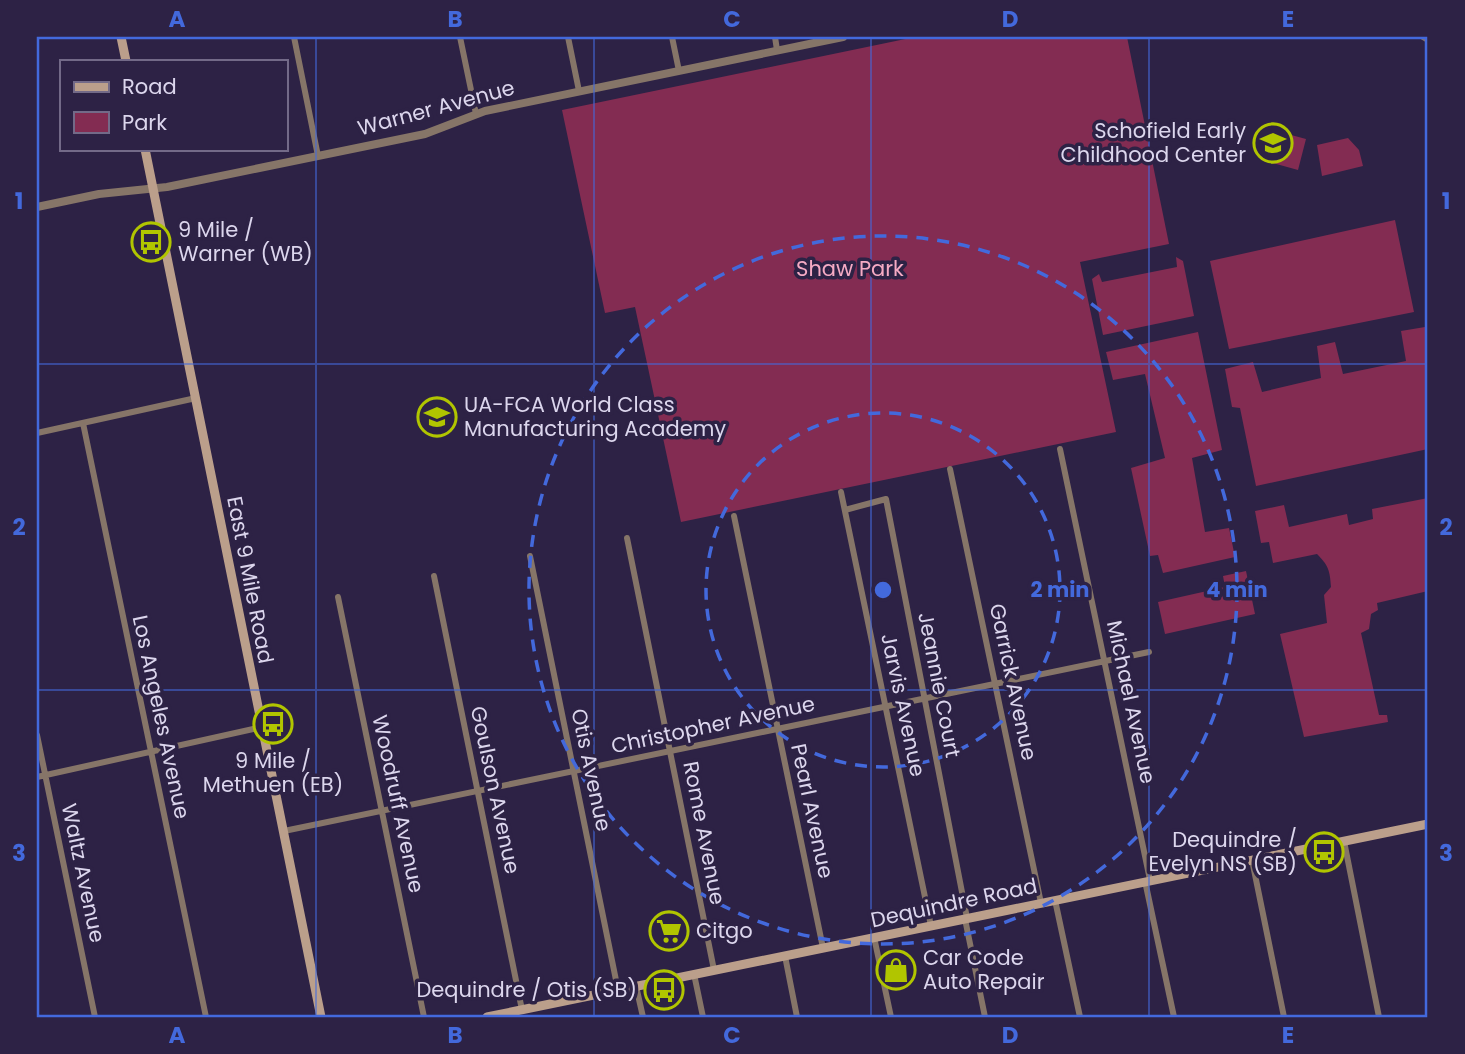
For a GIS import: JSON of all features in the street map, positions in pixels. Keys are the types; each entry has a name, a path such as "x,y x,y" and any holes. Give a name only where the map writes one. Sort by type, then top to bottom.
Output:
{"main road":[{"path":"121,37 126,60"},
{"name":"East 9 Mile Road","path":"145,150 321,1017"},
{"name":"Dequindre Road","path":"487,1017 1428,824"}],"street":[{"path":"293,37 317,156"},
{"path":"460,37 476,114"},
{"path":"568,37 579,91"},
{"path":"672,37 679,71"},
{"path":"775,37 777,50"},
{"name":"Warner Avenue","path":"37,207 90,195 153,188 425,134 476,114 844,37"},
{"path":"1423,37 1428,40"},
{"path":"37,433 195,398"},
{"name":"Los Angeles Avenue","path":"83,423 206,1017"},
{"name":"Michael Avenue","path":"1060,449 1105,662 1174,1017"},
{"name":"Garrick Avenue","path":"950,469 1041,903"},
{"name":"Jarvis Avenue","path":"841,492 931,926"},
{"name":"Jeannie Court","path":"845,510 886,499 985,1017"},
{"name":"Pearl Avenue","path":"734,516 823,948"},
{"name":"Rome Avenue","path":"627,538 714,970"},
{"name":"Otis Avenue","path":"530,556 618,990"},
{"name":"Goulson Avenue","path":"434,576 478,791 516,1013"},
{"name":"Woodruff Avenue","path":"338,597 424,1017"},
{"name":"Christopher Avenue","path":"284,831 1149,652"},
{"path":"37,777 262,727"},
{"name":"Waltz Avenue","path":"37,735 95,1017"},
{"path":"1344,841 1379,1017"},
{"path":"1252,860 1284,1017"},
{"path":"1055,900 1080,1017"},
{"path":"874,937 891,1017"},
{"path":"785,956 797,1017"},
{"path":"694,974 703,1017"},
{"path":"636,986 643,1017"}],"green space":[{"name":"Shaw Park","path":"915,37 1127,37 1169,244 1080,262 1116,432 681,522 635,307 605,313 562,110"},
{"path":"1269,129 1306,139 1298,170 1262,160"},
{"path":"1348,138 1359,150 1363,166 1322,176 1317,145"},
{"path":"1395,220 1414,312 1229,349 1210,261"},
{"path":"1176,257 1183,261 1194,316 1103,335 1092,279 1099,274 1102,282 1177,267"},
{"path":"1425,327 1428,343 1428,449 1256,486 1240,408 1232,407 1225,369 1253,362 1262,392 1321,378 1317,346 1335,342 1343,374 1406,361 1401,331"},
{"path":"1198,332 1222,450 1192,458 1205,532 1229,528 1235,557 1163,573 1158,555 1150,556 1131,468 1165,458 1145,374 1113,380 1106,352"},
{"path":"1428,498 1428,591 1377,603 1378,610 1371,614 1369,629 1361,633 1379,715 1387,715 1388,722 1304,737 1280,634 1327,623 1324,595 1331,587 1329,572 1317,554 1273,563 1269,542 1261,543 1255,511 1284,505 1289,527 1347,514 1349,525 1373,519 1372,509"},
{"path":"1246,571 1255,614 1165,634 1158,602 1225,587 1223,576"}],"place":[{"name":"Schofield Early Childhood Center","path":"1273,143"},
{"name":"9 Mile / Warner (WB)","path":"151,242"},
{"name":"UA-FCA World Class Manufacturing Academy","path":"437,417"},
{"name":"9 Mile / Methuen (EB)","path":"273,724"},
{"name":"Dequindre / Evelyn NS (SB)","path":"1324,852"},
{"name":"Citgo","path":"669,931"},
{"name":"Car Code Auto Repair","path":"896,970"},
{"name":"Dequindre / Otis (SB)","path":"664,990"}]}
